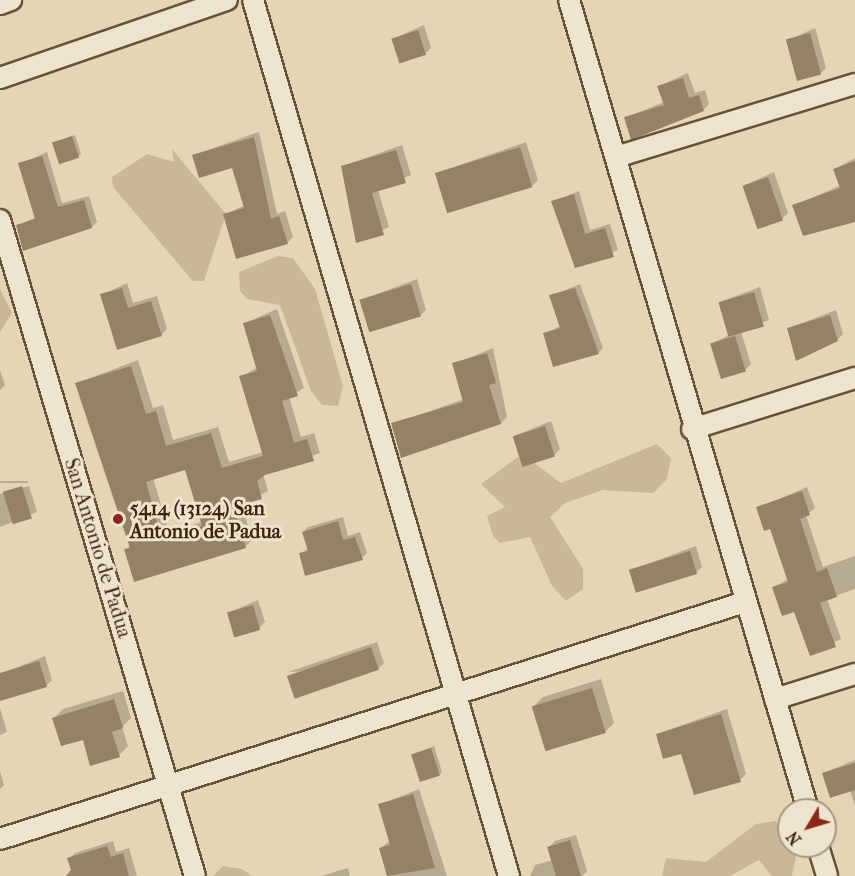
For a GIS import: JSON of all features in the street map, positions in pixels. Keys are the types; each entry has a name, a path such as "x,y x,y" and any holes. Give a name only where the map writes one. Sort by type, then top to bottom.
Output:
{"street":[{"path":"0,3 11,0"},
{"path":"0,78 227,0"},
{"path":"252,0 509,876"},
{"path":"569,0 616,157 692,429 804,798"},
{"path":"616,157 855,84"},
{"name":"San Antonio de Padua","path":"0,220 195,876"},
{"path":"692,429 855,378"},
{"path":"0,839 170,788 454,694 745,602"},
{"path":"775,699 855,674"},
{"path":"822,858 827,876"}],"shaded area":[{"path":"172,149 226,214 204,281 193,281 113,187 112,177 147,154 174,162"},
{"path":"278,256 293,258 315,289 343,386 338,406 322,405 311,391 280,305 247,299 240,291 239,272"},
{"path":"0,289 12,313 0,332"},
{"path":"657,444 671,458 667,479 653,493 603,490 565,503 550,517 583,569 583,589 566,601 552,586 530,537 500,543 493,536 487,516 505,507 481,484 522,454 561,483"},
{"path":"776,821 777,858 796,858 792,876 772,876 759,860 730,876 662,876 666,858 706,862 756,824"},
{"path":"223,866 242,869 252,876 213,876"}],"building":[{"path":"418,30 426,55 399,63 391,39"},
{"path":"810,33 821,75 797,81 786,39"},
{"path":"683,78 689,98 699,95 704,111 631,140 624,117 664,105 657,86"},
{"path":"72,136 79,158 59,164 52,142"},
{"path":"254,137 271,219 279,216 288,244 236,259 223,214 244,208 232,168 199,178 192,155"},
{"path":"520,147 532,187 447,213 435,173"},
{"path":"396,150 406,183 372,193 384,235 356,243 341,166"},
{"path":"42,156 58,207 84,200 92,228 23,251 16,225 35,219 18,163"},
{"path":"855,161 855,222 803,236 792,205 840,188 833,169"},
{"path":"768,177 783,220 757,229 742,186"},
{"path":"574,194 585,234 605,228 614,257 575,268 551,201"},
{"path":"411,284 421,317 369,332 359,300"},
{"path":"122,288 128,308 151,301 162,336 117,350 100,294"},
{"path":"575,288 599,354 553,367 543,333 560,328 549,295"},
{"path":"754,292 764,327 728,337 718,302"},
{"path":"270,315 298,396 282,401 294,443 307,439 314,461 265,475 257,481 262,499 234,507 246,548 134,582 124,549 130,548 75,383 131,366 146,414 156,411 166,446 211,433 222,468 263,456 239,376 257,371 243,323","holes":["185,470 202,526 162,538 146,482"]},
{"path":"830,315 838,341 796,361 787,328"},
{"path":"735,336 746,371 721,379 710,344"},
{"path":"487,353 496,383 489,385 501,424 401,458 391,423 463,402 452,363"},
{"path":"545,426 555,456 523,467 513,437"},
{"path":"22,486 32,519 13,524 3,492"},
{"path":"802,491 810,515 800,519 817,572 827,568 837,597 820,603 836,647 810,656 794,612 782,616 772,587 788,582 770,529 764,531 756,507"},
{"path":"338,521 343,540 355,537 363,560 305,576 299,553 308,551 302,532"},
{"path":"690,551 697,574 636,593 629,570"},
{"path":"253,605 260,630 234,637 227,612"},
{"path":"371,647 379,670 295,699 287,676"},
{"path":"39,661 47,687 0,701 0,673"},
{"path":"592,688 606,733 545,751 532,706"},
{"path":"114,699 123,728 112,732 120,757 90,766 83,740 61,746 52,718"},
{"path":"721,714 741,782 694,795 681,754 663,759 656,734"},
{"path":"431,748 440,776 420,782 411,754"},
{"path":"855,763 855,790 830,798 822,773"},
{"path":"413,794 435,868 387,876 379,848 390,845 378,804"},
{"path":"570,840 581,876 556,876 547,847"},
{"path":"107,846 111,857 123,853 129,876 66,876 71,870 67,858"}],"place":[{"name":"5414 (13124) San Antonio de Padua","path":"118,519"}]}
